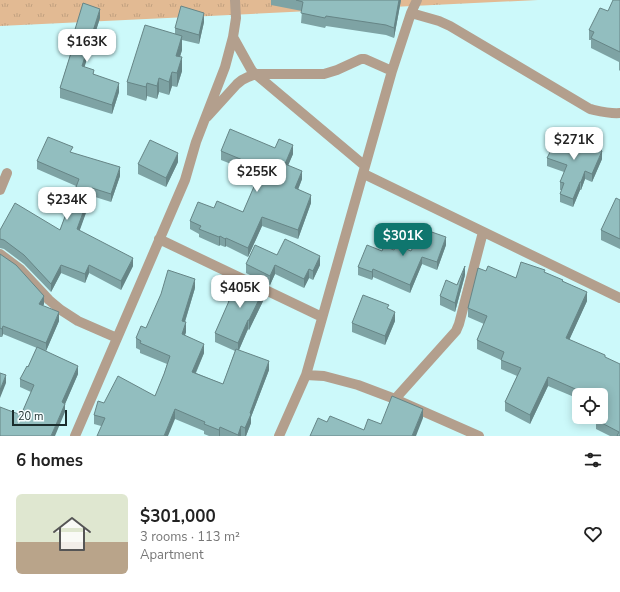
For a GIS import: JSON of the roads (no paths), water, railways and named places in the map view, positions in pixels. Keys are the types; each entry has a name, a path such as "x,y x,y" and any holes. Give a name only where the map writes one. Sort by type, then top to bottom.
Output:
{"street":[{"path":"75,436 184,180 196,142 225,67 233,37 236,18 235,0"},
{"path":"279,436 306,375 392,71 411,13 417,0"},
{"path":"411,13 450,26 590,109 601,112 620,112"},
{"path":"233,37 252,71 364,170 483,232 620,298"},
{"path":"204,120 237,84 242,80 256,74 324,74 365,58 392,71"},
{"path":"0,190 7,173"},
{"path":"395,399 456,331 483,232"},
{"path":"159,239 322,317"},
{"path":"0,254 20,269 49,300 61,310 78,321 117,338"},
{"path":"306,375 324,376 358,385 395,399 472,435"}]}
